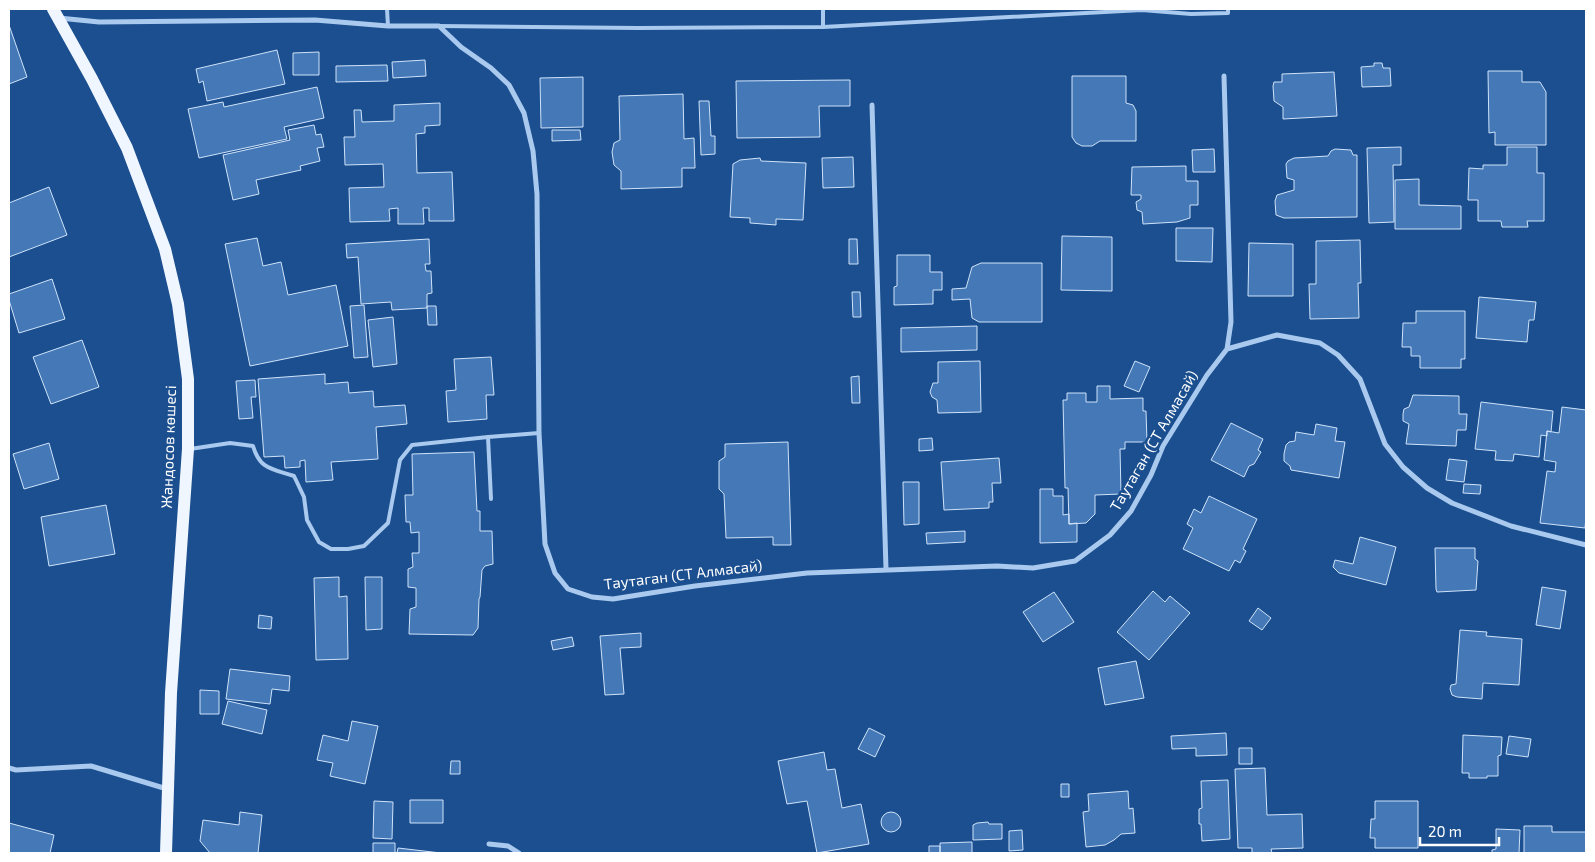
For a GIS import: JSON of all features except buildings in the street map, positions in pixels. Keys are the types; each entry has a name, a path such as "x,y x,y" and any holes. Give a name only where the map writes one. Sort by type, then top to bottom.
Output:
{"main road":[{"name":"Жандосов көшесі","path":"56,13 127,148 165,249 178,304 188,379 188,449 171,693 166,853"}],"street":[{"path":"56,13 99,22 315,20 388,26 439,26"},
{"name":"Таутаган (СТ Алмасай)","path":"439,26 461,47 491,68 509,85 524,113 533,150 537,194 539,433 545,544 555,573 568,589 592,597 613,599 695,586 798,574 997,566 1033,568 1062,565 1075,561 1110,535 1132,511 1151,475 1163,446 1207,374 1227,349"},
{"path":"1224,76 1231,322 1227,349 1277,335 1320,343 1338,355 1360,379 1385,444 1403,467 1427,488 1452,503 1511,526 1586,545"},
{"path":"872,105 886,569"},
{"path":"9,768 16,770 91,766 168,790"},
{"path":"489,844 508,846 519,853"}],"lane":[{"path":"387,9 388,26"},
{"path":"823,9 823,27"},
{"path":"439,26 823,27 1142,10 1191,14 1228,13 1228,9"},
{"path":"188,449 230,443 253,446 256,457 264,465 294,476 304,497 307,520 319,542 331,549 348,549 364,546 388,522 400,460 412,444 539,433"},
{"path":"488,437 491,499"}]}
